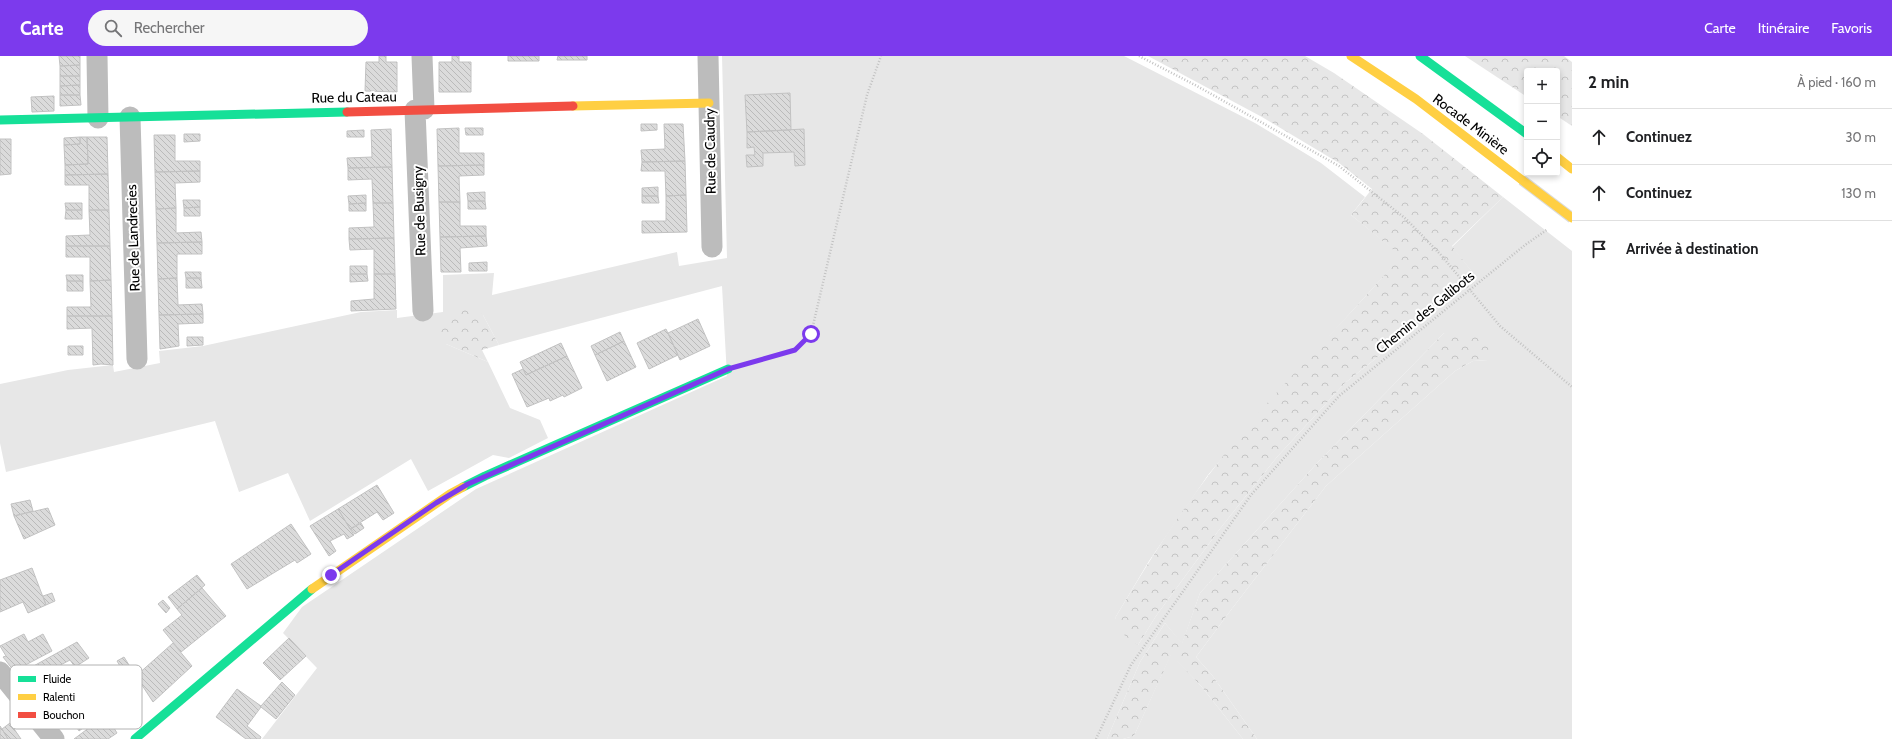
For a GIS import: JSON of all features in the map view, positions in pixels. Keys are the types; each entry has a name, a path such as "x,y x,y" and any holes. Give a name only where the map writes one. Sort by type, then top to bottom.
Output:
{"main road":[{"name":"Rocade Minière","path":"1351,56 1416,99 1572,218"},
{"name":"Rocade Minière","path":"1420,56 1524,132"},
{"name":"Rue du Cateau","path":"0,120 709,102"},
{"path":"1560,160 1572,169"},
{"path":"135,739 312,589 450,494 492,473 728,369"}],"street":[{"path":"98,56 98,118"},
{"name":"Rue de Busigny","path":"422,56 419,110 423,311"},
{"name":"Rue de Caudry","path":"708,56 712,247"},
{"name":"Rue de Landrecies","path":"130,117 137,359"},
{"path":"0,672 10,684"},
{"path":"46,729 54,739"}],"path":[{"path":"728,369 795,350 811,334 867,95 881,56"},
{"path":"1139,56 1197,86 1338,166 1406,219 1441,255 1500,326 1572,387"},
{"name":"Chemin des Galibots","path":"1096,739 1131,664 1251,496 1339,396 1525,244"}],"green space":[{"path":"722,56 1124,56 1255,123 1321,163 1365,197 1351,215 1402,256 1256,417 1208,475 1149,561 1115,618 1138,645 1156,616 1219,530 1277,457 1345,383 1477,278 1452,247 1503,197 1572,251 1572,739 1257,739 1212,675 1196,657 1326,486 1455,371 1473,361 1488,360 1444,333 1319,461 1200,593 1182,644 1165,623 1140,662 1107,739 262,739 317,668 283,633 302,607 476,489 727,376 722,286 499,345 483,315 446,344 488,362 510,408 540,420 548,438 509,458 493,455 428,491 411,459 310,521 288,473 239,492 215,421 6,472 0,443 0,384 68,370 113,365 114,372 160,363 159,351 203,346 361,312 397,310 397,318 443,312 443,275 494,273 492,295 677,252 679,266 727,258"},
{"path":"1148,56 1305,56 1334,73 1423,134 1503,197 1452,246 1477,278 1345,383 1277,457 1219,530 1156,616 1138,645 1125,636 1115,618 1171,528 1195,493 1230,447 1278,391 1401,256 1351,215 1372,189 1339,163 1262,117"},
{"path":"1465,56 1564,56 1572,62 1572,126 1560,118 1560,68 1524,68 1524,95"},
{"path":"467,305 483,315 499,345 482,350 488,362 446,344 439,328"},
{"path":"1444,333 1489,337 1488,360 1473,361 1455,371 1326,486 1196,657 1212,675 1257,739 1243,739 1201,686 1171,655 1134,736 1123,739 1107,739 1140,662 1165,623 1182,643 1200,593 1319,461"},
{"path":"1171,654 1201,686 1243,739 1123,739 1134,736"}],"building":[{"path":"59,56 80,56 80,65 60,66"},
{"path":"379,56 386,56 386,62 397,62 397,92 365,91 366,62 379,62"},
{"path":"452,56 459,56 459,62 471,62 471,92 439,92 439,62 452,62"},
{"path":"508,56 539,56 539,61 508,61"},
{"path":"558,56 587,56 587,60 557,60"},
{"path":"80,65 80,76 60,76 60,66"},
{"path":"60,76 80,76 80,85 60,86"},
{"path":"80,85 80,95 60,95 60,86"},
{"path":"790,93 791,130 747,132 745,95"},
{"path":"60,95 80,95 81,105 60,106"},
{"path":"54,96 54,111 32,112 31,97"},
{"path":"641,124 657,124 657,130 641,131"},
{"path":"664,124 683,124 685,161 642,162 641,150 665,149"},
{"path":"459,128 459,153 484,153 484,165 438,166 437,129"},
{"path":"465,128 483,128 483,135 466,135"},
{"path":"391,129 392,167 348,168 347,158 372,157 371,130"},
{"path":"804,129 805,165 795,166 794,152 763,153 763,166 747,167 746,155 755,155 754,147 747,148 747,132"},
{"path":"364,130 364,137 347,137 347,131"},
{"path":"184,134 200,134 200,141 184,142"},
{"path":"154,135 175,135 175,161 200,161 200,171 155,172"},
{"path":"80,137 87,137 88,164 65,165 64,145 80,144"},
{"path":"80,137 80,144 64,145 64,138"},
{"path":"87,137 107,137 108,174 65,175 65,165 88,164"},
{"path":"0,139 11,139 11,174 0,175"},
{"path":"685,161 686,195 666,196 665,171 641,171 642,162"},
{"path":"484,165 484,175 459,176 460,202 439,202 438,166"},
{"path":"392,167 393,203 373,203 372,179 348,180 348,168"},
{"path":"200,171 200,182 175,183 176,208 156,209 155,172"},
{"path":"108,174 109,210 89,210 89,185 65,185 65,175"},
{"path":"658,187 658,196 642,196 642,188"},
{"path":"485,192 485,201 468,201 467,193"},
{"path":"366,195 366,203 349,204 348,196"},
{"path":"686,195 687,232 642,233 642,221 666,221 666,196"},
{"path":"642,196 658,196 659,203 642,203"},
{"path":"183,200 200,200 200,207 184,208"},
{"path":"468,201 485,201 486,209 468,209"},
{"path":"439,202 460,202 460,226 486,226 486,236 440,237"},
{"path":"65,203 82,203 82,210 66,210"},
{"path":"366,203 366,211 349,211 349,204"},
{"path":"373,203 393,203 394,238 349,239 349,228 374,227"},
{"path":"200,207 200,216 184,216 184,208"},
{"path":"176,208 176,233 201,232 202,242 157,243 156,209"},
{"path":"66,210 82,210 82,219 65,219"},
{"path":"89,210 109,210 110,246 66,246 66,236 90,235"},
{"path":"486,236 487,246 460,248 461,272 441,272 440,237"},
{"path":"394,238 395,274 374,274 374,249 350,250 349,239"},
{"path":"202,242 202,254 177,254 177,278 158,279 157,243"},
{"path":"66,246 110,246 111,280 90,281 90,257 66,257"},
{"path":"487,262 487,271 469,271 469,263"},
{"path":"350,266 367,266 367,274 350,274"},
{"path":"185,272 201,272 201,278 186,278"},
{"path":"350,274 367,274 368,281 350,282"},
{"path":"374,274 395,274 396,309 351,311 351,301 374,299"},
{"path":"66,275 83,275 83,281 67,281"},
{"path":"177,278 178,305 202,304 203,314 159,315 158,279"},
{"path":"186,278 201,278 202,288 186,288"},
{"path":"111,280 112,316 67,316 67,307 91,307 90,281"},
{"path":"67,281 83,281 83,291 67,291"},
{"path":"203,314 203,323 178,324 179,346 160,349 159,315"},
{"path":"67,316 112,316 113,365 93,365 92,328 67,329"},
{"path":"698,319 710,346 680,360 668,333"},
{"path":"666,329 678,355 649,369 637,343"},
{"path":"620,332 624,341 595,355 591,346"},
{"path":"187,337 203,337 203,345 187,346"},
{"path":"624,341 636,367 607,381 595,355"},
{"path":"561,343 567,356 526,375 520,362"},
{"path":"68,346 83,346 83,355 68,355"},
{"path":"567,356 582,388 564,397 563,395 550,401 549,398 527,407 512,374 523,369 526,375"},
{"path":"377,485 394,513 383,520 377,512 350,529 338,509"},
{"path":"30,500 33,511 14,516 11,504"},
{"path":"48,508 55,525 24,539 14,516"},
{"path":"338,509 354,535 347,539 344,534 330,541 336,551 329,556 310,526"},
{"path":"361,523 364,528 355,534 351,529"},
{"path":"291,524 311,554 297,563 295,560 247,589 231,564"},
{"path":"32,568 46,605 28,613 23,602 0,612 0,580"},
{"path":"197,575 205,585 177,609 168,597"},
{"path":"202,588 226,616 181,652 163,630 182,615 177,609"},
{"path":"52,593 55,601 46,605 43,596"},
{"path":"163,600 170,608 166,613 158,604"},
{"path":"24,634 28,642 43,634 52,651 25,665 10,666 3,657 6,656 0,646"},
{"path":"289,638 306,656 280,680 263,663"},
{"path":"77,642 89,658 78,665 74,665 70,660 60,665 35,665"},
{"path":"173,643 192,666 153,702 142,685 142,671"},
{"path":"124,657 129,665 119,665 117,661"},
{"path":"282,682 295,695 276,719 261,707 247,726 261,737 260,739 246,739 216,717 237,689 261,706"},
{"path":"10,723 10,729 14,729 21,739 8,739 2,729"},
{"path":"0,726 2,729 8,739 0,739"},
{"path":"87,729 115,729 117,733 108,739 74,739"}],"traffic: fast":[{"path":"1420,56 1524,132"},
{"path":"0,120 347,112"},
{"path":"463,487 728,369"},
{"path":"135,739 312,589"}],"traffic: slow":[{"path":"1351,56 1416,99 1522,180"},
{"path":"573,106 709,103"},
{"path":"1560,159 1572,169"},
{"path":"1522,180 1572,218"},
{"path":"312,589 450,494 463,487"}],"traffic: jam":[{"path":"347,112 573,106"}],"route":[{"path":"331,575 436,503 468,484 728,369 795,350 811,334"}]}
